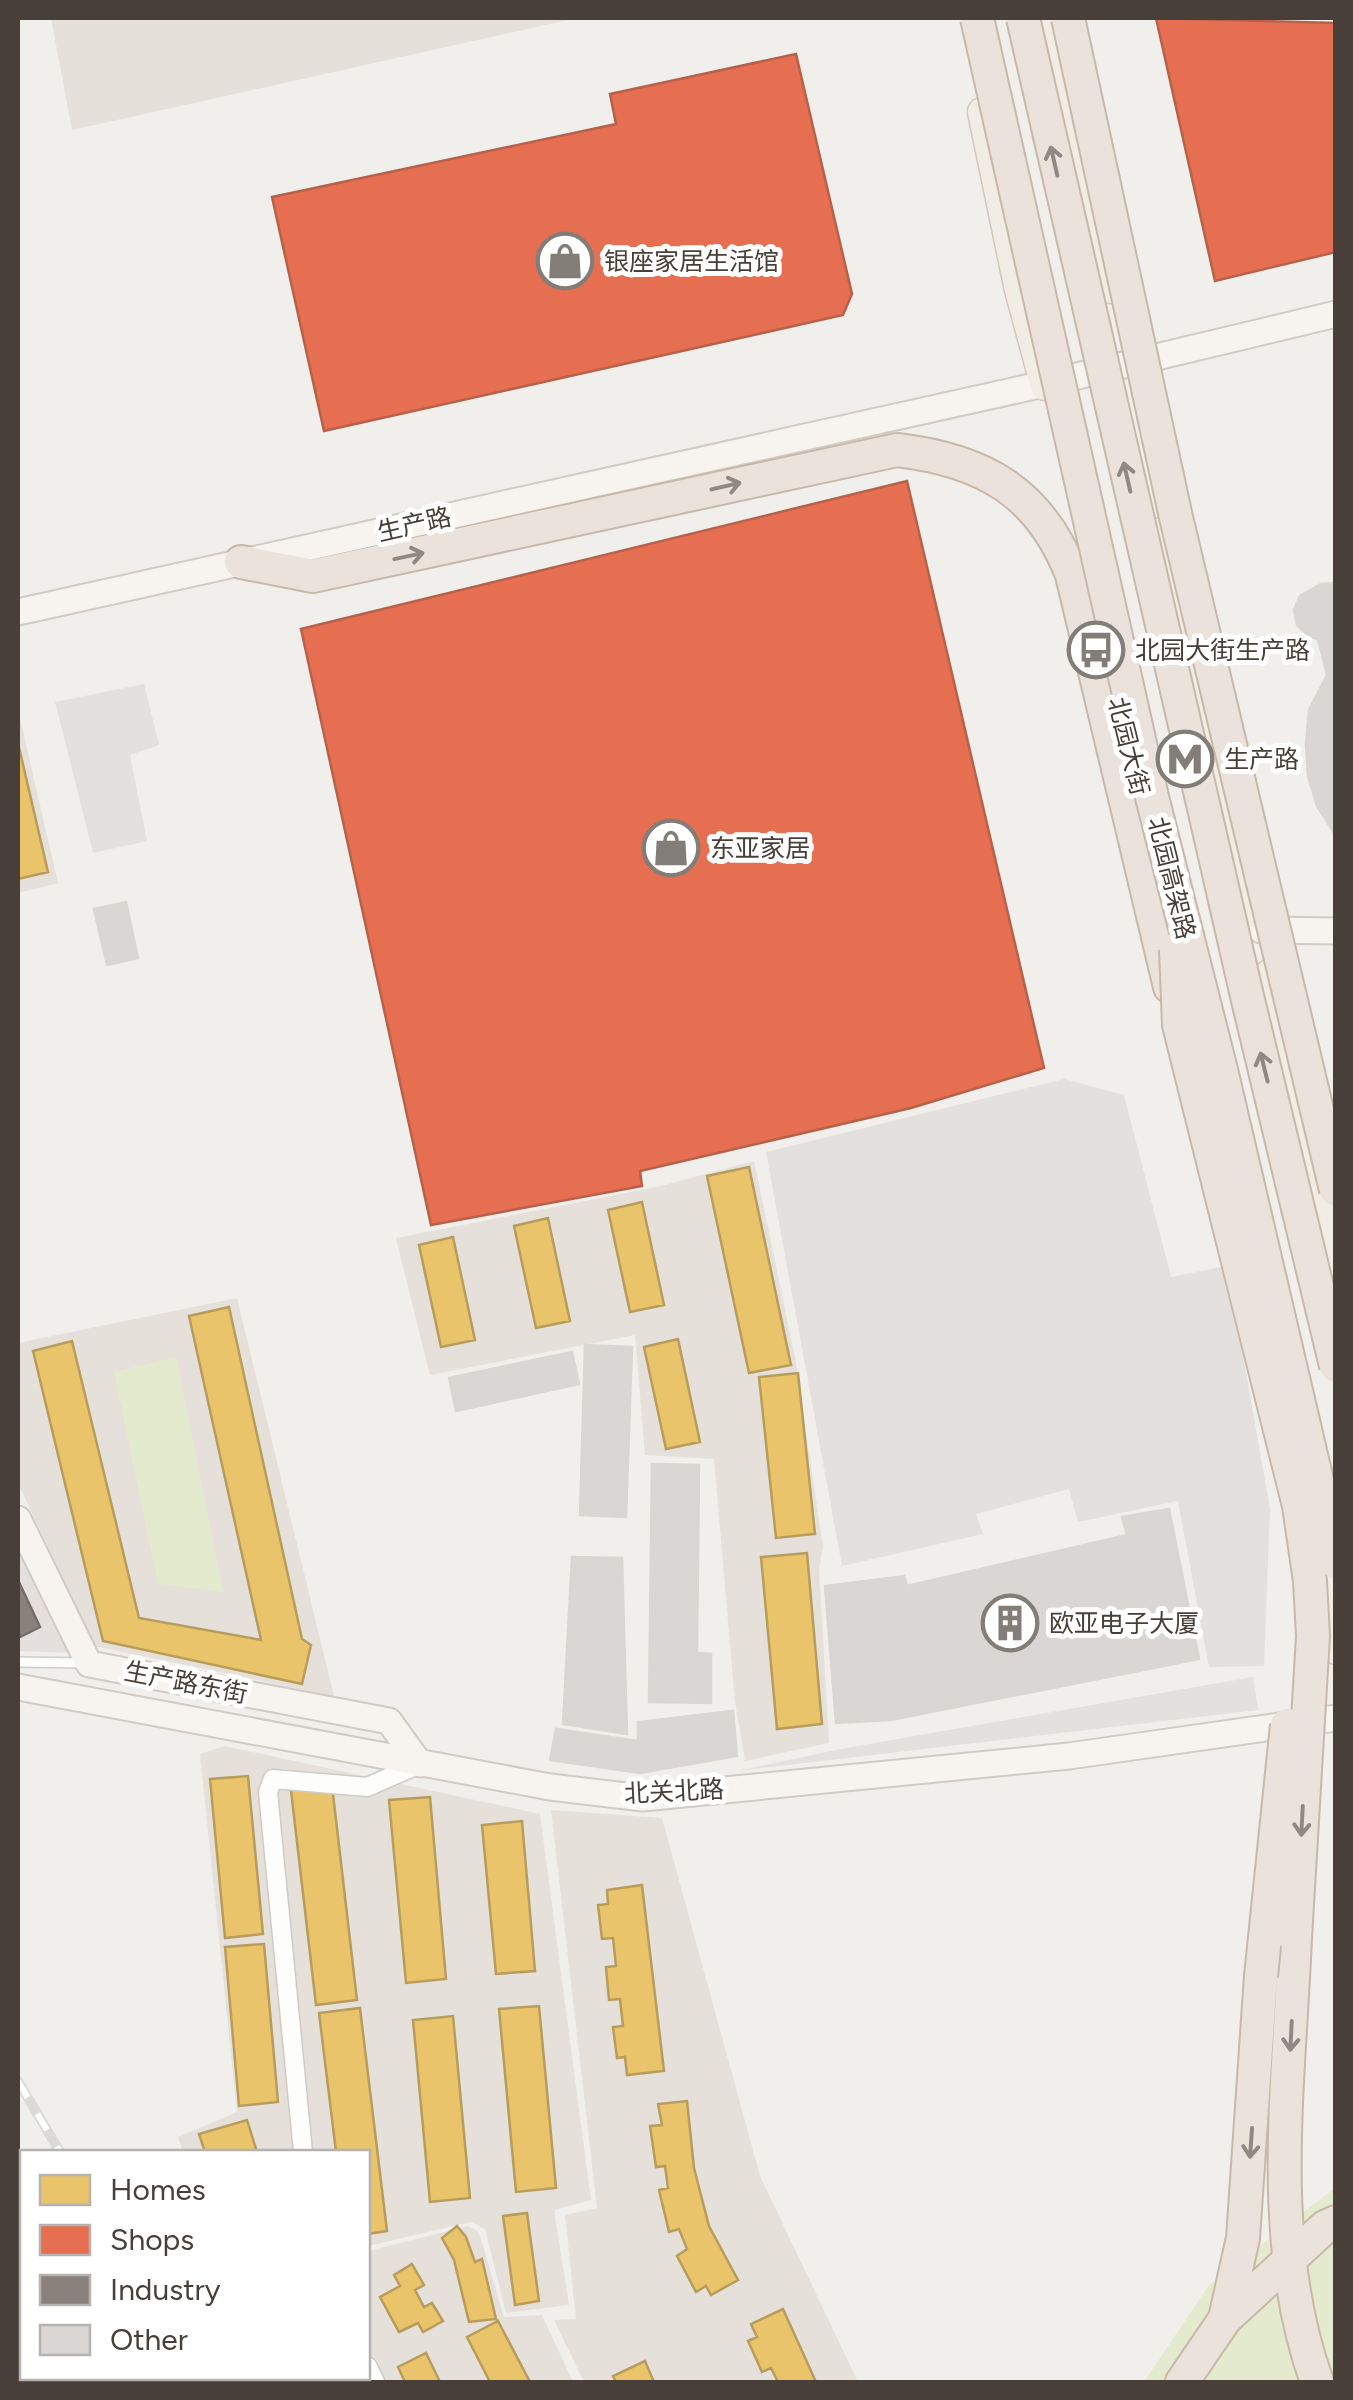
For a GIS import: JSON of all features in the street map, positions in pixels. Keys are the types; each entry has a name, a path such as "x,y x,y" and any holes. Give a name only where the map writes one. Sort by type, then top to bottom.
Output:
{"highway":[{"name":"北园高架路","path":"977,18 1152,796 1226,1088 1336,1562"},
{"name":"北园高架路","path":"1023,18 1194,768 1336,1366"},
{"path":"1068,18 1175,513 1336,1190"},
{"path":"242,562 313,576 897,450 944,458 1000,480 1029,503 1061,546 1072,575 1209,1154 1247,1292 1298,1506 1310,1581 1313,1636 1294,1975 1286,2218 1291,2281 1304,2345 1317,2382"},
{"path":"1194,768 1282,964"},
{"path":"1152,796 1177,957 1179,1026"},
{"path":"1324,1137 1324,1319"},
{"path":"1209,1154 1277,1312"},
{"path":"1224,2319 1243,2238 1262,1976 1297,1628 1298,1506"},
{"path":"1182,2382 1224,2319 1325,2227 1336,2222"}],"main road":[{"name":"北园大街","path":"962,18 1019,290 1273,1338 1336,1650"},
{"path":"1049,18 1174,579 1336,1268"}],"street":[{"path":"1128,364 1336,314"},
{"name":"生产路","path":"18,612 1128,364"},
{"path":"1259,930 1336,931"},
{"name":"生产路东街","path":"18,1519 89,1664 389,1721 420,1764"},
{"name":"北关北路","path":"18,1688 550,1787 644,1798 1070,1756 1336,1718"},
{"path":"303,2150 268,1792 273,1779 367,1786 420,1764"}],"lane":[{"path":"18,1662 89,1664"}],"shaded area":[{"path":"51,18 577,18 72,130"},
{"path":"144,684 159,745 130,755 147,841 93,853 55,702"},
{"path":"18,710 58,883 18,893"},
{"path":"1064,1079 1124,1095 1171,1277 1221,1267 1241,1344 1270,1509 1264,1666 1209,1667 1178,1501 1078,1522 1069,1489 976,1514 983,1534 842,1566 766,1152"},
{"path":"754,1161 795,1357 823,1547 819,1569 829,1743 745,1761 735,1702 714,1459 645,1455 635,1335 430,1375 396,1238 661,1186"},
{"path":"237,1298 334,1696 94,1646 18,1483 18,1343"},
{"path":"18,1545 74,1653 18,1651"},
{"path":"1253,1677 1258,1710 737,1771 846,1748"},
{"path":"225,1746 540,1814 591,2200 554,2210 569,2305 506,2313 485,2229 471,2222 370,2246 370,2150 182,2150 178,2137 237,2112 200,1754"},
{"path":"551,1810 662,1818 760,2176 858,2382 584,2382 554,2320 576,2319 565,2215 597,2208"},
{"path":"468,2226 479,2232 504,2317 542,2315 573,2382 269,2382 370,2380 370,2250"}],"green space":[{"path":"176,1357 223,1592 158,1584 114,1372"},
{"path":"1335,2188 1335,2382 1144,2382 1209,2285"}],"building: Homes":[{"path":"18,743 48,872 18,879"},
{"path":"749,1167 791,1365 749,1373 707,1176"},
{"path":"642,1202 664,1305 630,1312 608,1210"},
{"path":"548,1218 570,1321 536,1328 514,1226"},
{"path":"453,1237 475,1340 441,1347 419,1245"},
{"path":"229,1307 302,1639 311,1645 302,1684 103,1641 33,1351 72,1341 139,1618 261,1640 189,1316"},
{"path":"678,1339 700,1442 666,1449 644,1347"},
{"path":"798,1373 815,1534 776,1538 759,1377"},
{"path":"807,1553 822,1724 777,1729 761,1557"},
{"path":"248,1776 263,1934 225,1938 210,1779"},
{"path":"331,1777 357,2000 316,2005 290,1782"},
{"path":"430,1797 446,1979 406,1983 389,1800"},
{"path":"522,1821 535,1971 496,1974 482,1825"},
{"path":"642,1885 664,2071 627,2075 625,2057 617,2058 613,2027 623,2026 620,1999 609,2000 606,1967 616,1966 613,1938 602,1939 598,1905 608,1904 607,1890"},
{"path":"264,1944 278,2102 239,2106 225,1947"},
{"path":"539,2006 556,2188 516,2192 499,2009"},
{"path":"360,2008 387,2231 370,2234 370,2150 336,2150 319,2013"},
{"path":"453,2016 470,2198 430,2202 413,2020"},
{"path":"687,2101 694,2168 709,2226 738,2280 711,2295 706,2286 696,2292 677,2256 687,2249 679,2229 669,2232 659,2190 668,2188 665,2166 656,2167 650,2126 662,2125 658,2104"},
{"path":"247,2120 256,2150 204,2150 199,2134"},
{"path":"527,2213 539,2301 515,2305 503,2216"},
{"path":"457,2226 466,2237 475,2262 482,2259 496,2319 469,2322 454,2260 442,2238"},
{"path":"412,2264 424,2285 415,2290 424,2307 432,2303 443,2321 423,2332 418,2323 399,2332 380,2297 400,2286 394,2275"},
{"path":"783,2309 816,2382 778,2382 771,2368 762,2372 748,2341 757,2337 751,2324"},
{"path":"498,2321 530,2382 490,2382 467,2337"},
{"path":"426,2353 440,2382 405,2382 398,2367"},
{"path":"645,2361 654,2382 616,2382 613,2376"},
{"path":"310,2380 347,2382 311,2382"}],"building: Shops":[{"path":"1156,18 1336,23 1336,252 1215,281"},
{"name":"银座家居生活馆","path":"796,54 852,294 843,315 324,431 272,197 616,124 610,94"},
{"name":"东亚家居","path":"907,481 1044,1068 911,1108 640,1171 642,1186 431,1225 301,629"}],"building: Industry":[{"path":"18,1580 40,1627 18,1638"}],"building: Other":[{"path":"1336,583 1336,836 1317,806 1308,776 1306,744 1309,710 1327,675 1318,639 1297,625 1294,610 1300,596 1321,584"},
{"path":"126,902 138,958 107,965 94,909"},
{"path":"585,1345 632,1347 626,1517 580,1515"},
{"path":"572,1352 579,1384 456,1411 449,1378"},
{"path":"652,1464 699,1465 697,1653 711,1654 711,1703 649,1702"},
{"name":"欧亚电子大厦","path":"1169,1509 1199,1659 891,1720 836,1723 825,1586 904,1576 907,1586 1127,1535 1122,1517"},
{"path":"572,1557 622,1558 627,1734 563,1724"},
{"path":"733,1711 737,1756 640,1773 550,1760 556,1729 638,1741 638,1722"}],"railway":[{"path":"18,2081 59,2150"},
{"path":"18,2166 20,2170"},
{"path":"18,2205 20,2210"},
{"path":"18,2285 20,2290"}],"place":[{"name":"银座家居生活馆","path":"565,261"},
{"name":"北园大街生产路","path":"1096,650"},
{"name":"生产路","path":"1185,759"},
{"name":"东亚家居","path":"671,848"},
{"name":"欧亚电子大厦","path":"1010,1623"}]}
